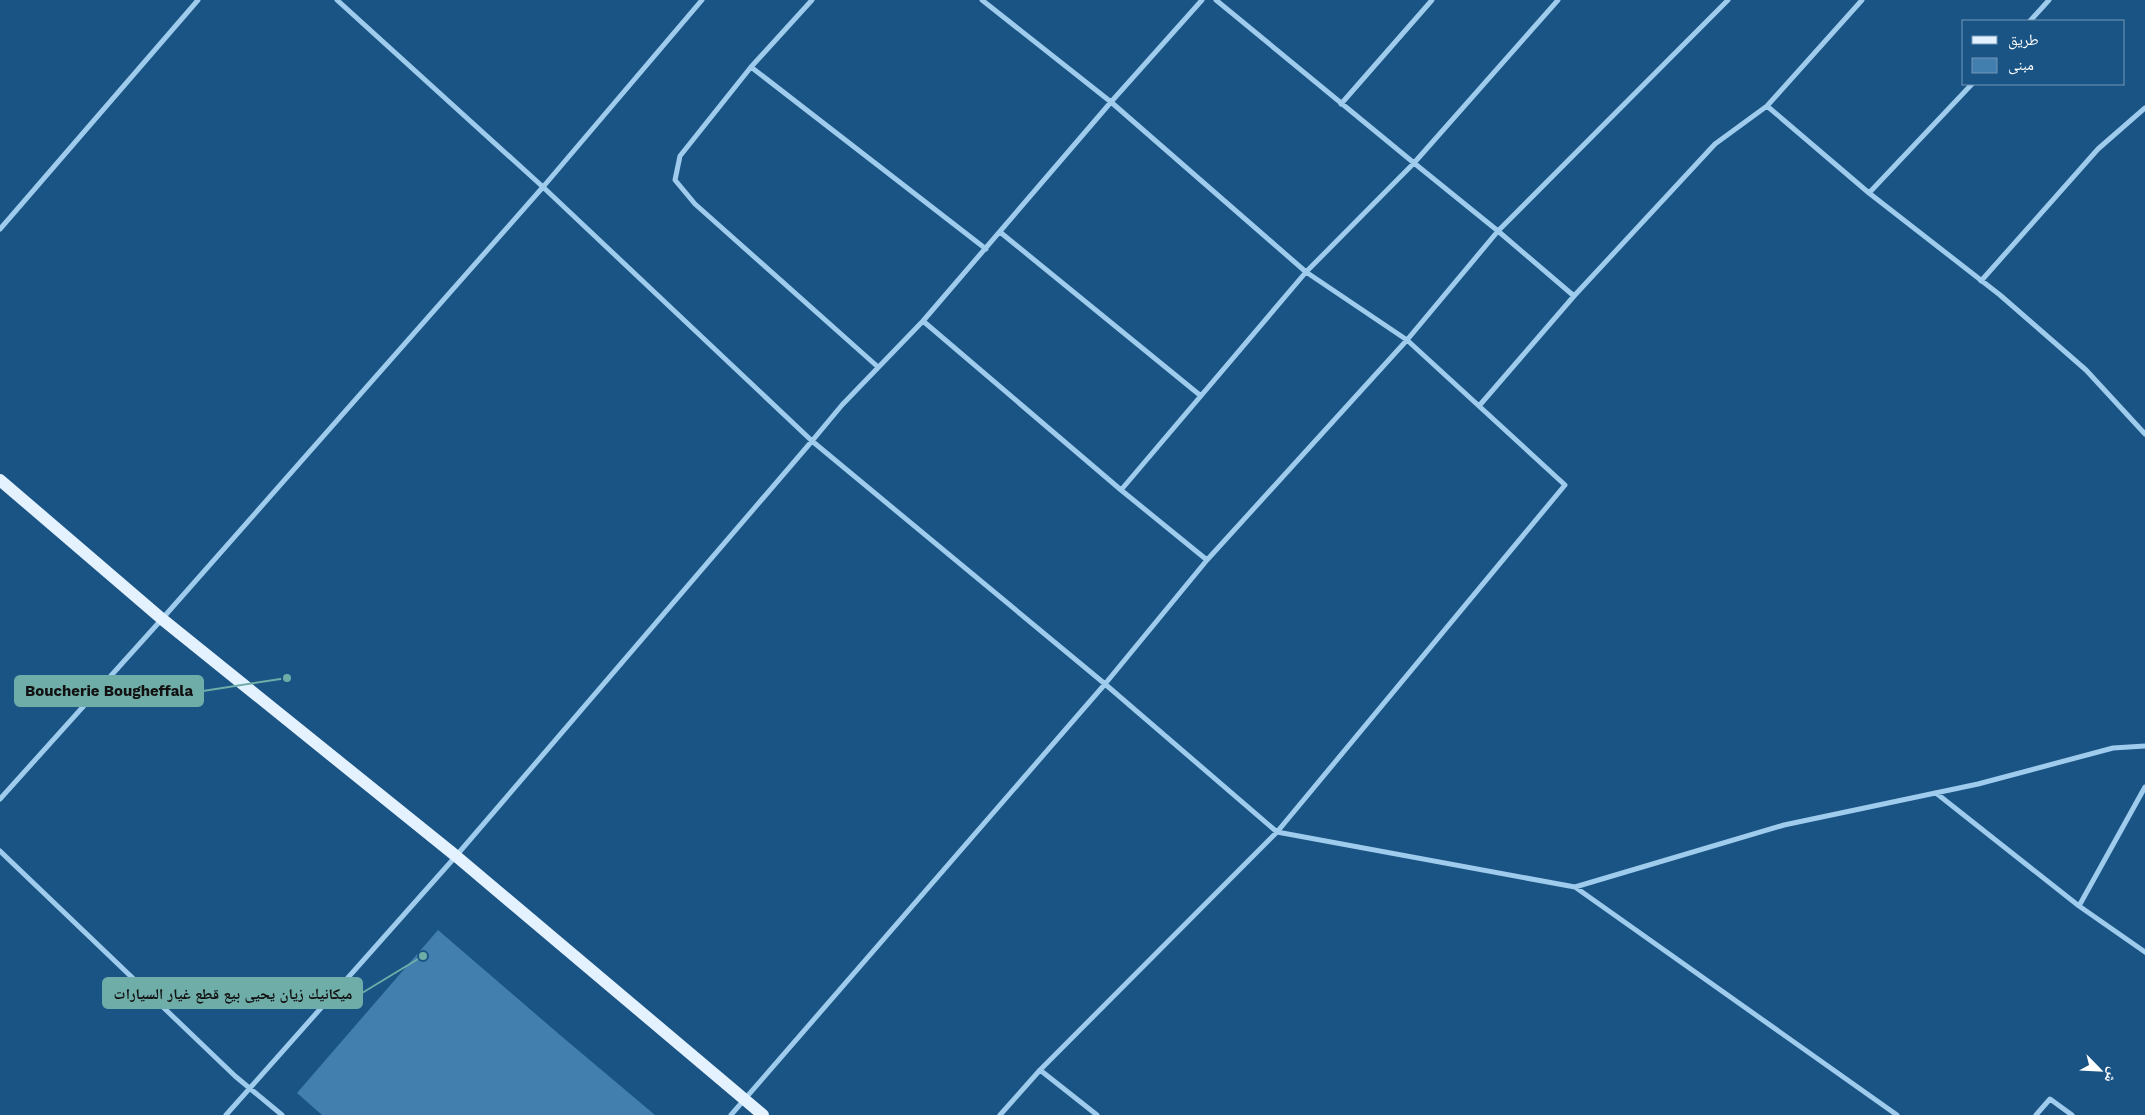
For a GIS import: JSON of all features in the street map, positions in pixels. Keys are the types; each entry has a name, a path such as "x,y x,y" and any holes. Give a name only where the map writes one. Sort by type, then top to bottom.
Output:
{"main road":[{"path":"0,480 162,619 456,856 763,1115"}],"street":[{"path":"0,229 198,0"},
{"path":"338,0 543,187 812,441 1105,684 1277,832 1575,887 1897,1115"},
{"path":"0,799 162,619 543,187 702,0"},
{"path":"812,0 751,67 680,156 675,180 695,204 878,367"},
{"path":"982,0 1111,102 1306,272 1407,340 1565,485 1277,832 1040,1070 1000,1115"},
{"path":"226,1115 456,856 812,441 878,367 923,322 1111,102 1202,0"},
{"path":"1216,0 1498,231 1574,296"},
{"path":"1341,104 1432,0"},
{"path":"1121,490 1306,272 1414,163 1558,0"},
{"path":"731,1115 1105,684 1207,560 1407,340 1498,231 1728,0"},
{"path":"1480,406 1574,296 1715,144 1767,106 1862,0"},
{"path":"2031,20 2049,0"},
{"path":"751,67 986,249"},
{"path":"1869,193 1971,85"},
{"path":"1767,106 1869,193 2000,295 2086,370 2145,434"},
{"path":"1981,281 2098,149 2145,108"},
{"path":"1000,232 1201,396"},
{"path":"923,322 1121,490 1207,560"},
{"path":"1575,887 1784,825 1978,784 2113,748 2145,746"},
{"path":"2080,906 2145,787"},
{"path":"1936,792 2080,906 2145,952"},
{"path":"0,851 235,1076 282,1115"},
{"path":"1040,1070 1097,1115"},
{"path":"2036,1115 2050,1099 2072,1115"}],"building":[{"path":"438,930 655,1115 322,1115 297,1093"}],"place":[{"name":"Boucherie Bougheffala","path":"287,678"},
{"name":"ميكانيك زيان يحيى بيع قطع غيار السيارات","path":"423,956"}]}
